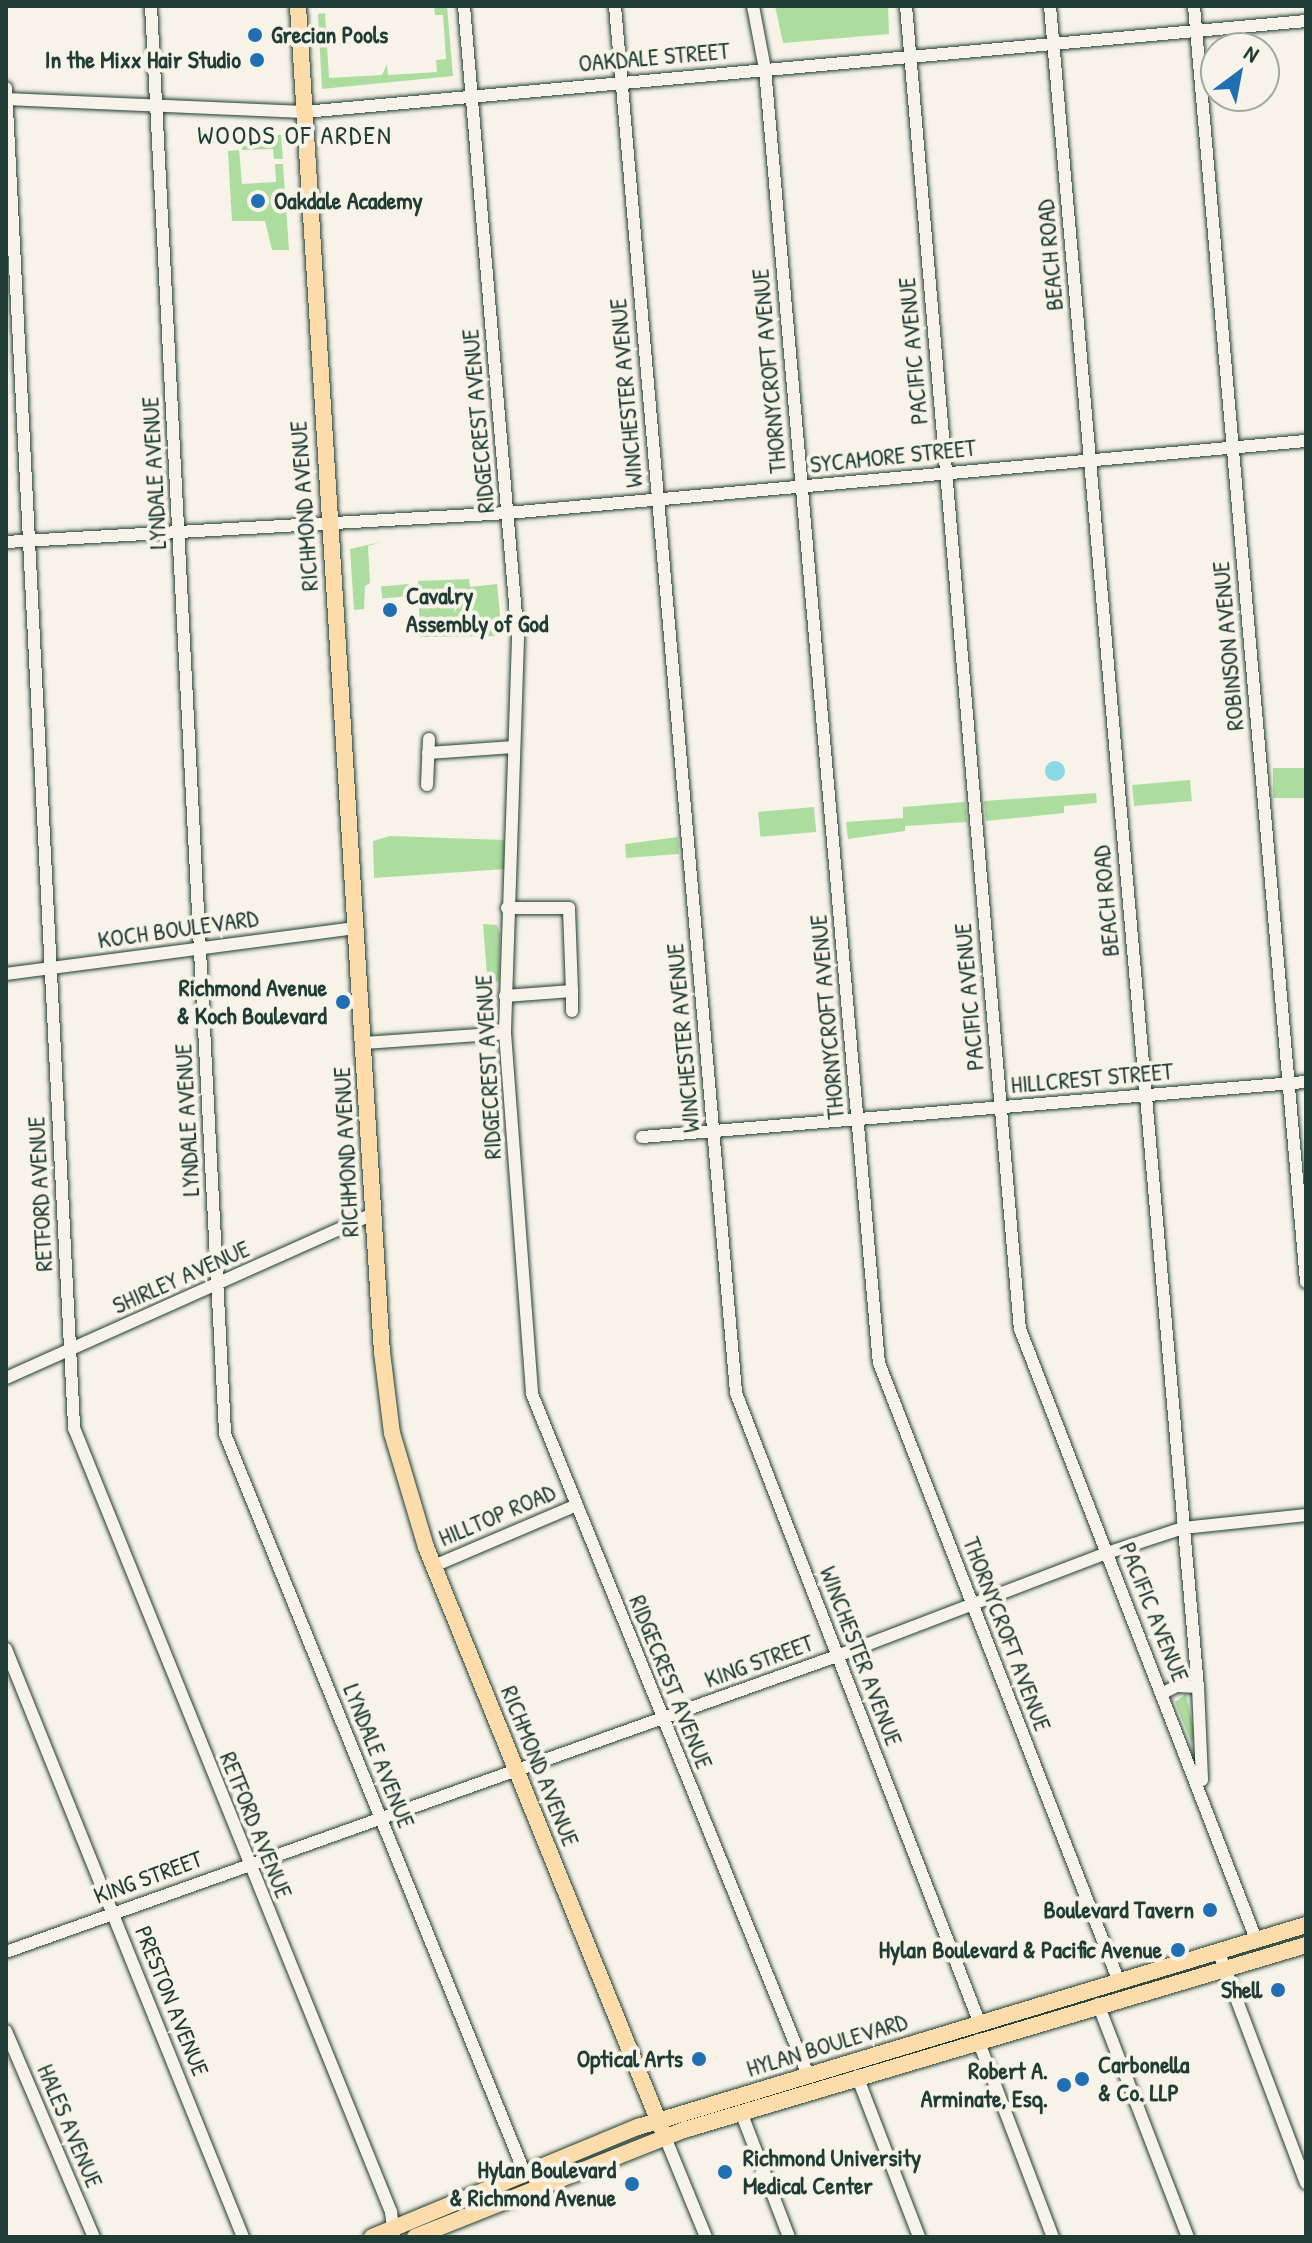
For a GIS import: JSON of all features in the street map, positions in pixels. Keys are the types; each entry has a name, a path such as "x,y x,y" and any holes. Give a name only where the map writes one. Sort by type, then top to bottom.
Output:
{"main road":[{"name":"RICHMOND AVENUE","path":"298,6 373,1214 392,1433 434,1566 662,2129"},
{"name":"HYLAN BOULEVARD","path":"372,2237 394,2233 525,2174 662,2129 808,2075 1098,2004 1222,1960 1257,1942 1306,1925"},
{"name":"HYLAN BOULEVARD","path":"415,2237 662,2129 741,2112 857,2076 1119,1982 1306,1945"}],"street":[{"name":"LYNDALE AVENUE","path":"151,6 227,1440 525,2174"},
{"name":"RIDGECREST AVENUE","path":"464,6 518,639 505,1033 532,1394 808,2075"},
{"name":"WINCHESTER AVENUE","path":"615,6 736,1393 979,2032 1053,2237"},
{"name":"THORNYCROFT AVENUE","path":"753,6 765,69 879,1363 1119,1982"},
{"name":"PACIFIC AVENUE","path":"906,6 1020,1329 1202,1792 1257,1942"},
{"name":"BEACH ROAD","path":"1050,6 1198,1687 1202,1792"},
{"name":"ROBINSON AVENUE","path":"1194,6 1306,1282"},
{"name":"OAKDALE STREET","path":"6,99 304,112 1306,21"},
{"name":"RETFORD AVENUE","path":"6,88 74,1428 81,1454 394,2233"},
{"name":"SYCAMORE STREET","path":"6,542 329,526 508,513 1306,441"},
{"path":"427,785 429,739"},
{"path":"428,753 514,747"},
{"path":"507,908 569,908 572,1011"},
{"name":"KOCH BOULEVARD","path":"6,974 355,928"},
{"path":"505,996 572,991"},
{"path":"363,1043 505,1033"},
{"name":"HILLCREST STREET","path":"642,1137 1306,1082"},
{"name":"SHIRLEY AVENUE","path":"6,1378 373,1214"},
{"name":"HILLTOP ROAD","path":"434,1566 577,1505"},
{"name":"KING STREET","path":"6,1952 380,1816 837,1656 1107,1553 1183,1528 1306,1515"},
{"name":"PRESTON AVENUE","path":"6,1649 243,2237"},
{"path":"1163,1693 1177,1686 1198,1687"},
{"path":"1222,1960 1306,2183"},
{"path":"1098,2004 1188,2237"},
{"name":"HALES AVENUE","path":"6,2031 94,2237"},
{"path":"857,2076 919,2237"},
{"path":"741,2112 789,2237"},
{"name":"RICHMOND AVENUE","path":"662,2129 706,2237"}],"green space":[{"path":"434,6 447,6 453,76 322,89 318,14 325,13 329,78 382,75 387,64 388,75 437,72 436,60 446,59 443,15 435,15"},
{"path":"775,6 888,6 889,34 783,43"},
{"path":"242,133 281,135 283,159 274,159 273,149 242,150"},
{"path":"239,150 242,184 276,182 275,164 283,164 289,250 272,250 265,221 232,221 228,151"},
{"path":"381,542 368,546 370,583 365,586 364,609 354,610 350,549"},
{"path":"469,579 470,587 497,584 502,636 420,637 418,581"},
{"path":"409,584 410,596 382,598 381,586"},
{"path":"1273,768 1306,768 1306,798 1273,798"},
{"path":"1190,780 1192,801 1134,806 1132,785"},
{"path":"1096,793 1097,803 1064,806 1064,813 986,821 984,801"},
{"path":"965,802 967,822 905,826 905,831 848,839 846,822 903,818 903,807"},
{"path":"814,807 816,832 760,837 758,812"},
{"path":"390,836 504,840 505,869 374,878 373,841"},
{"path":"678,837 679,854 626,858 625,844"},
{"path":"483,924 497,925 500,934 499,980 488,987"},
{"path":"1186,1694 1195,1737 1191,1742 1175,1702"}],"water":[{"path":"1055,761 1062,764 1065,771 1062,778 1055,781 1048,778 1045,771 1048,764"}],"place":[{"name":"Grecian Pools","path":"255,35"},
{"name":"In the Mixx Hair Studio","path":"257,60"},
{"name":"Oakdale Academy","path":"258,201"},
{"name":"Cavalry Assembly of God","path":"390,610"},
{"name":"Richmond Avenue & Koch Boulevard","path":"343,1002"},
{"name":"Boulevard Tavern","path":"1210,1910"},
{"name":"Hylan Boulevard & Pacific Avenue","path":"1178,1950"},
{"name":"Shell","path":"1278,1990"},
{"name":"Optical Arts","path":"699,2059"},
{"name":"Carbonella & Co. LLP","path":"1082,2079"},
{"name":"Robert A. Arminate, Esq.","path":"1064,2085"},
{"name":"Richmond University Medical Center","path":"725,2172"},
{"name":"Hylan Boulevard & Richmond Avenue","path":"632,2184"}],"district":[{"name":"WOODS OF ARDEN","path":"295,135"}]}
